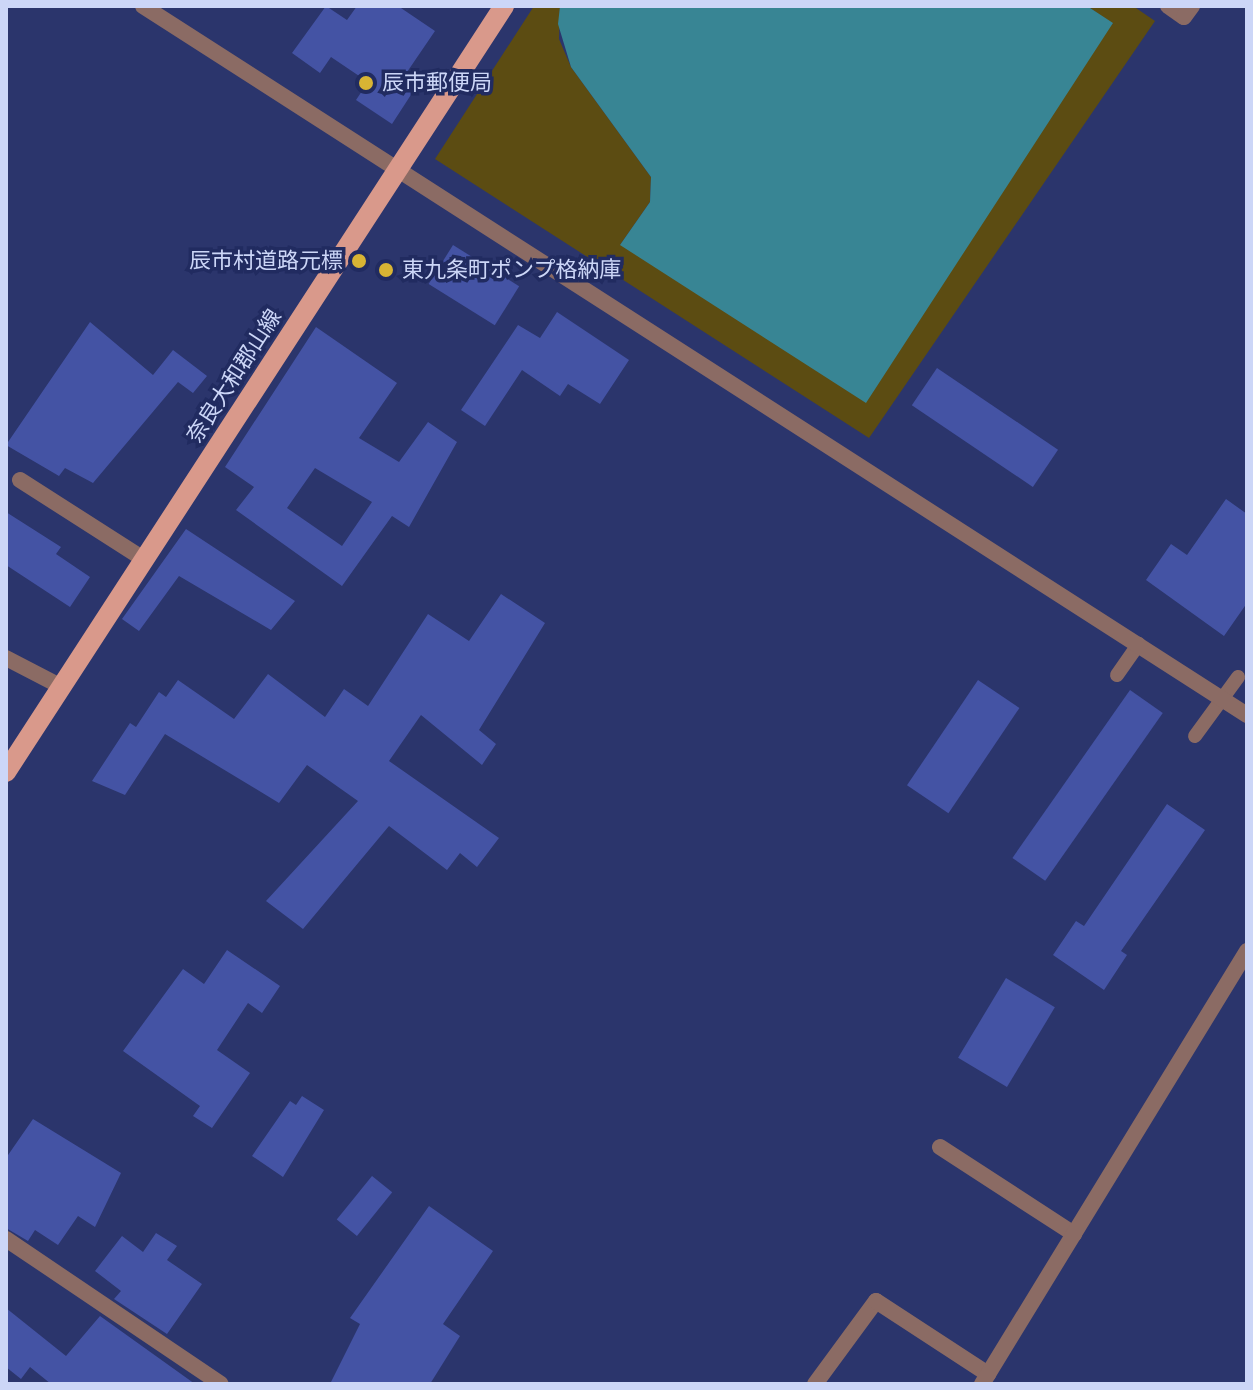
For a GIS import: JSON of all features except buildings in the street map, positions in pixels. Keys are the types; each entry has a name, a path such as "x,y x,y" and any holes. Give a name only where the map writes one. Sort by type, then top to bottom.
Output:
{"main road":[{"name":"奈良大和郡山線","path":"6,772 395,169 504,6"}],"street":[{"path":"143,6 1247,715"},
{"path":"1168,6 1184,17 1192,6"},
{"path":"20,480 145,560"},
{"path":"6,658 62,687"},
{"path":"815,1384 876,1301 985,1379 1247,951"},
{"path":"940,1147 1074,1234"},
{"path":"6,1239 221,1384"}],"lane":[{"path":"1117,675 1139,644"},
{"path":"1195,736 1238,677"}],"shaded area":[{"path":"534,6 560,6 559,39 571,67 651,177 650,202 620,245 1113,24 1087,6 1133,6 1155,21 869,438 435,159"},
{"path":"560,6 1087,6 1113,23 866,403 620,245 650,202 651,177 571,67 558,24"}],"place":[{"name":"辰市郵便局","path":"366,83"},
{"name":"辰市村道路元標","path":"359,261"},
{"name":"東九条町ポンプ格納庫","path":"386,270"}]}
